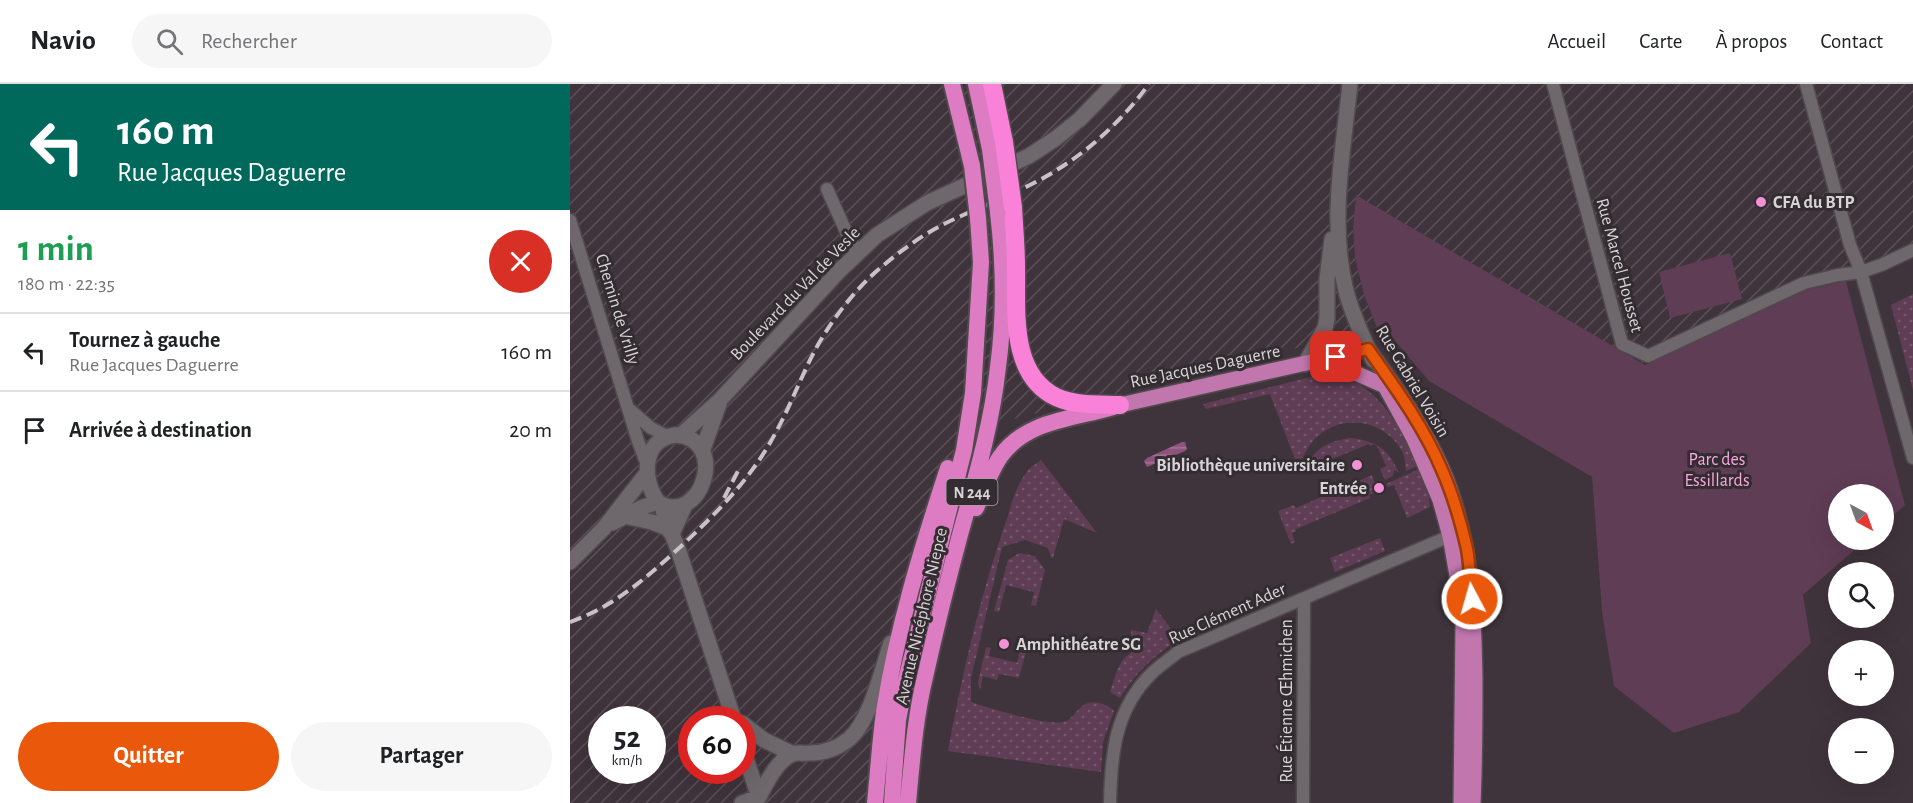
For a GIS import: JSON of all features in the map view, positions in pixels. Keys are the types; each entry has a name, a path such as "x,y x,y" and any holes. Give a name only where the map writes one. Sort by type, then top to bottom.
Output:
{"highway":[{"name":"Avenue Nicéphore Niepce","path":"892,803 898,720 904,684 964,450 973,393 981,262 978,218 972,166 951,84"},
{"path":"976,84 997,145"},
{"path":"992,84 1005,210 1016,251 1017,324 1021,348 1028,369 1041,387 1064,400 1088,404 1120,405"},
{"name":"Avenue Nicéphore Niepce","path":"908,803 917,715 985,440 998,367 1003,304 1002,245 1005,210"},
{"name":"N 244","path":"913,579 973,393"},
{"path":"954,559 995,466 1015,440 1046,423 1120,405"},
{"path":"875,803 884,714 913,579"}],"main road":[{"name":"Rue Jacques Daguerre","path":"1120,405 1368,349"},
{"name":"Rue Gabriel Voisin","path":"1368,349 1390,379 1430,444 1441,467 1467,551 1474,623 1473,803"},
{"path":"1313,363 1351,371 1384,386 1426,465 1440,500 1460,587 1463,623 1461,803"}],"street":[{"name":"Boulevard du Val de Vesle","path":"674,436 720,400 858,252 885,229 927,203 1022,160 1055,139 1114,84"},
{"name":"Rue Gabriel Voisin","path":"1350,84 1339,191 1338,240 1346,291 1368,349"},
{"name":"Rue Marcel Housset","path":"1553,84 1622,344 1648,356 1804,283 1861,272"},
{"path":"1806,84 1850,245 1861,272 1913,458"},
{"path":"827,189 848,236 858,252"},
{"path":"1313,363 1325,328 1327,279 1339,191"},
{"name":"Chemin de Vrilly","path":"570,220 647,469"},
{"path":"1861,272 1913,250"},
{"path":"1368,349 1384,386"},
{"name":"Boulevard du Val de Vesle","path":"703,449 720,400"},
{"path":"629,409 651,428 674,436 690,438 703,449 706,460 703,480 697,495 685,505 670,531"},
{"path":"674,436 658,442 652,450 647,469 648,483 660,504 732,706"},
{"path":"570,562 604,528 647,469"},
{"path":"604,528 643,507 660,504 675,507 685,505"},
{"path":"624,516 652,522 670,531"},
{"name":"Rue Clément Ader","path":"1110,803 1110,770 1117,733 1127,705 1152,673 1178,652 1450,536"},
{"name":"N 244","path":"793,754 827,751 848,739 858,729 871,701 913,579"},
{"name":"Rue Étienne Œhmichen","path":"1303,803 1304,598"},
{"path":"756,734 793,754 777,767 760,800"},
{"path":"755,784 760,800"},
{"path":"742,803 760,800"}],"shaded area":[{"path":"570,84 1913,84 1913,245 1846,281 1806,290 1645,365 1356,196 1353,228 1355,258 1364,295 1377,328 978,428 913,691 902,803 570,803"},
{"path":"1913,245 1913,803 902,803 913,691 977,428 1377,328 1394,340 1429,381 1592,477 1602,612 1811,643 1803,595 1828,573 1828,628 1894,628 1894,562 1841,562 1855,550 1894,550 1894,515 1905,505 1846,281"},
{"path":"1185,442 1187,449 1185,451 1147,467 1144,461 1147,458"}],"green space":[{"name":"Parc des Essillards","path":"1356,195 1645,365 1806,290 1846,281 1905,505 1894,515 1894,484 1828,484 1828,550 1855,550 1841,562 1828,562 1828,573 1803,595 1811,643 1739,712 1674,733 1614,686 1602,612 1592,477 1429,381 1394,340 1377,328 1364,295 1355,258 1353,228"},
{"path":"1730,253 1742,299 1670,318 1659,272"},
{"path":"1913,294 1913,390 1891,305"},
{"path":"1315,376 1348,380 1371,393 1399,428 1417,466 1406,471 1403,453 1387,433 1376,427 1353,422 1340,424 1318,436 1309,446 1298,467 1270,394 1206,409 1203,404"},
{"path":"1350,438 1375,444 1370,446 1369,444 1305,470 1312,457 1322,447"},
{"path":"1377,445 1390,457 1399,473 1394,470 1393,476 1385,480 1380,469 1386,466"},
{"path":"1041,460 1097,533 1064,519 1053,558 1048,548 1025,540 1002,547 971,678 971,702 1018,716 1055,723 1066,721 1088,703 1096,702 1108,706 1114,711 1103,742 1101,772 948,751 972,638 1013,498 1028,470"},
{"path":"1419,469 1428,491 1430,507 1407,518 1394,485 1387,487 1386,484"},
{"path":"1372,475 1378,492 1369,495 1370,498 1296,529 1292,533 1295,542 1291,544 1278,511 1294,505 1296,508"},
{"path":"1380,538 1385,551 1335,572 1330,558"},
{"path":"1019,553 1035,556 1045,570 1036,606 1031,605 1034,592 1006,585 999,612 994,611 1008,560"},
{"path":"1156,609 1179,639 1146,665 1120,698 1110,692 1120,664 1132,652 1131,630 1147,633"},
{"path":"1023,638 1029,640 1019,678 999,674 997,680 983,676 980,690 978,682 986,647 991,648 989,656 1017,663"}],"railway":[{"path":"570,622 614,600 641,581 692,536 732,495 766,449 824,334 869,278 925,235 958,217 1033,183 1075,158 1115,124 1149,84"},
{"path":"724,498 739,469"}],"place":[{"name":"CFA du BTP","path":"1761,202"},
{"name":"Bibliothèque universitaire","path":"1357,465"},
{"name":"Entrée","path":"1379,488"},
{"name":"Amphithéatre SG","path":"1004,644"}],"route":[{"path":"1336,357 1368,349 1390,379 1430,444 1446,480 1461,527 1467,551 1472,599"}]}
